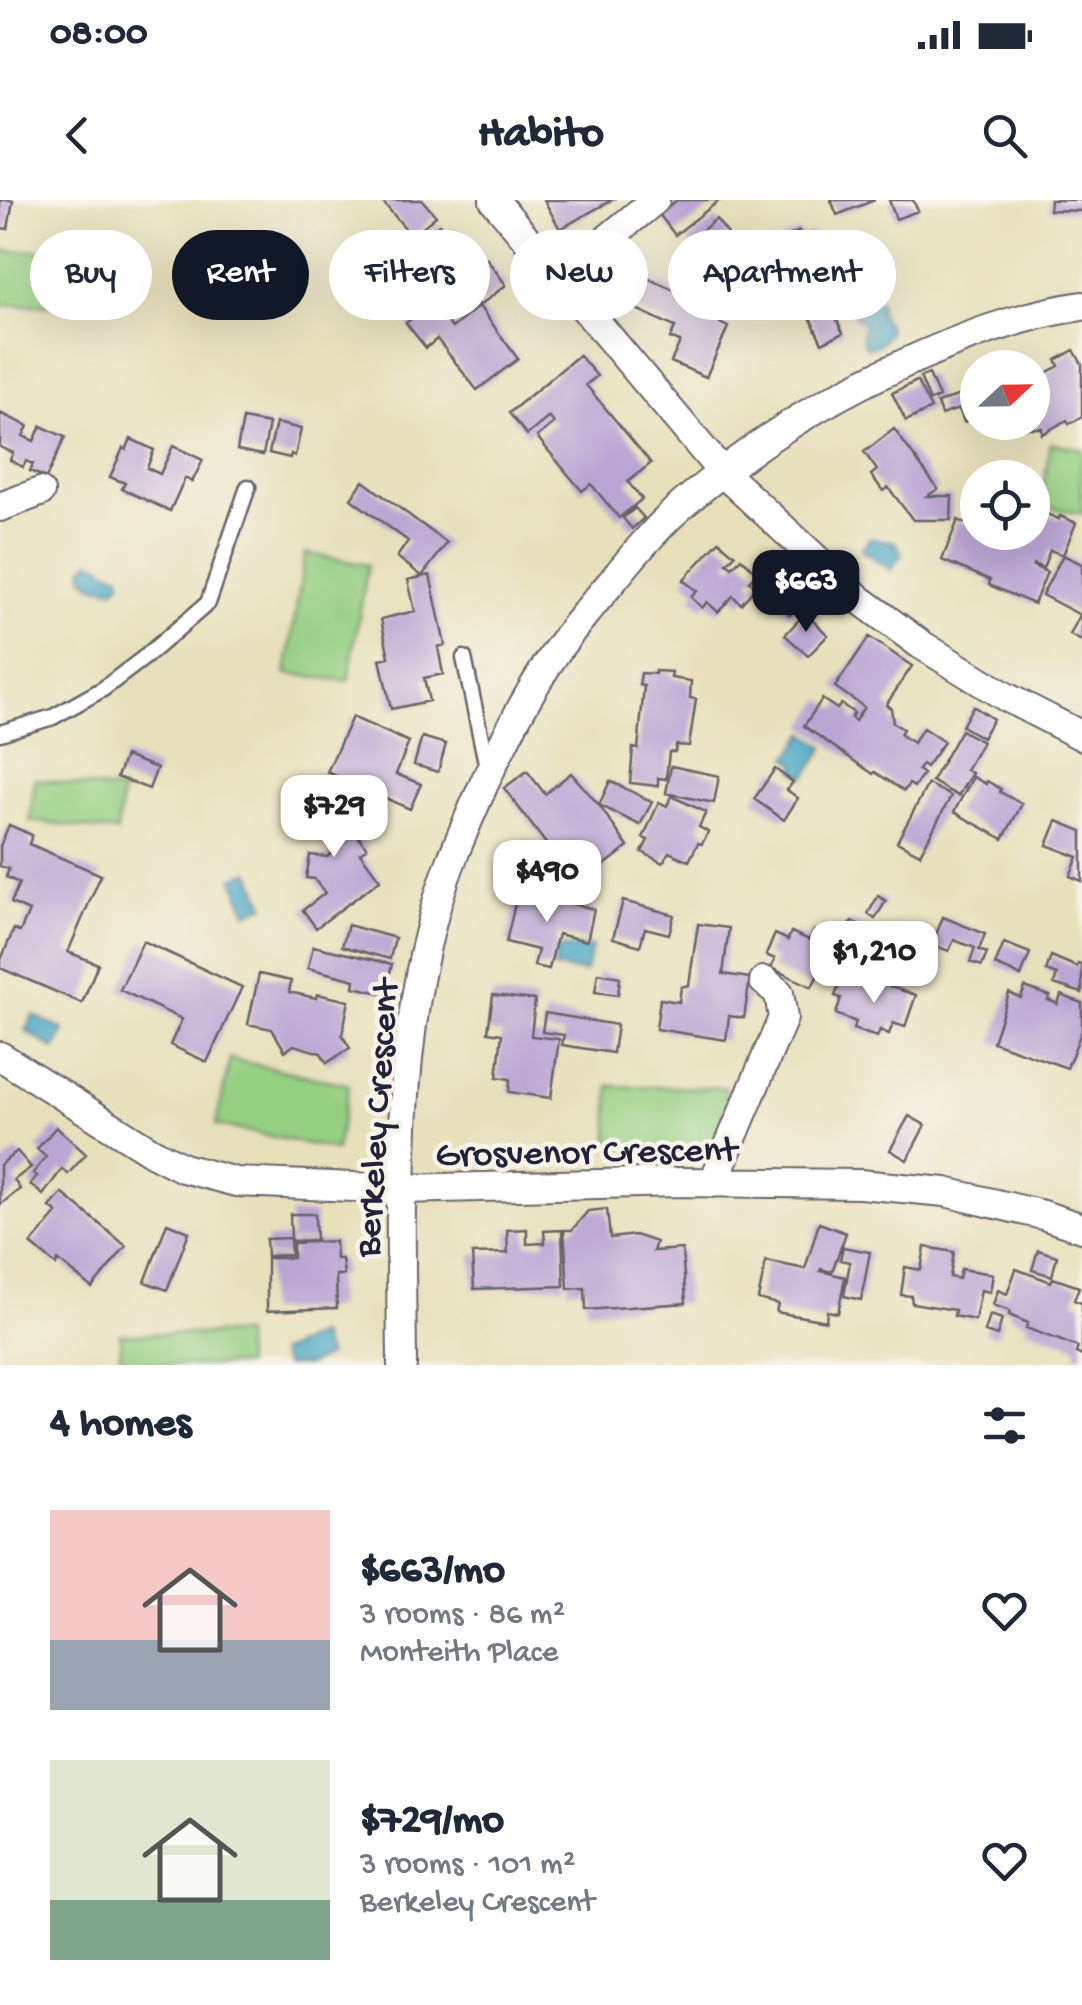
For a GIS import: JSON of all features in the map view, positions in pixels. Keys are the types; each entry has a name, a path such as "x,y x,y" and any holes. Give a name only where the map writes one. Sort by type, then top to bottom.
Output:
{"street":[{"path":"494,200 519,230"},
{"path":"618,230 654,200"},
{"name":"Berkeley Crescent","path":"402,1365 400,1190 412,1020 422,962 449,864 489,773 558,649 630,558 679,508 759,445 829,401 912,360 992,327 1082,306"},
{"path":"595,320 722,472 860,599 905,633 1006,697 1082,736"},
{"path":"0,507 40,492"},
{"path":"714,1183 783,1018 779,993 764,980"},
{"name":"Grosvenor Crescent","path":"0,1056 152,1152 183,1168 236,1182 400,1190 860,1184 945,1192 1082,1228"}],"lane":[{"path":"0,732 53,718 103,689 208,603 248,487"},
{"path":"464,658 489,773"}],"green space":[{"path":"0,251 30,251 30,305 0,305"},
{"path":"1051,443 1082,449 1082,514 1050,507"},
{"path":"305,553 368,565 348,681 286,674"},
{"path":"35,779 122,791 117,832 30,821"},
{"path":"230,1059 349,1085 336,1150 216,1125"},
{"path":"609,1086 726,1088 725,1150 609,1149"},
{"path":"120,1334 244,1334 245,1365 121,1365"}],"water":[{"path":"859,320 884,320 889,329 880,343 865,347 863,323"},
{"path":"869,538 896,542 902,554 891,570 861,550"},
{"path":"91,561 120,575 121,583 113,589 94,586 83,577 84,567"},
{"path":"805,733 825,747 805,777 794,770 797,764 788,758"},
{"path":"250,871 265,905 247,913 233,878"},
{"path":"592,947 585,972 554,968 558,948"},
{"path":"33,1015 64,1030 55,1050 26,1031"},
{"path":"319,1335 328,1356 307,1365 284,1365 279,1353"}],"building":[{"path":"0,200 13,200 8,229 0,228"},
{"path":"381,200 422,200 436,216 419,230 407,230"},
{"path":"544,200 612,200 560,229"},
{"path":"677,200 720,200 681,230 671,230 659,214"},
{"path":"831,200 875,200 837,215"},
{"path":"889,200 913,200 918,211 896,219"},
{"path":"1050,200 1082,200 1082,211 1049,210"},
{"path":"716,219 725,230 703,230"},
{"path":"490,263 506,285 490,297"},
{"path":"648,278 668,287 668,320 721,320 720,323 728,327 706,377 671,362 680,342 670,338 675,327 648,314"},
{"path":"445,320 452,328 462,320 489,320 518,359 477,390 437,339 426,348 406,323"},
{"path":"811,320 837,320 843,333 822,343"},
{"path":"1074,350 1082,364 1082,417 1050,430 1050,371 1059,366 1056,360"},
{"path":"579,355 597,376 586,385 651,463 628,482 642,499 619,518 591,484 582,491 537,437 554,423 549,417 527,435 509,413"},
{"path":"929,374 939,397 930,401 920,377"},
{"path":"917,381 931,409 906,421 892,393"},
{"path":"960,395 960,412 941,415 937,403"},
{"path":"0,413 28,426 23,436 34,441 41,426 65,437 46,478 30,471 33,464 26,461 23,467 10,460 13,453 0,447"},
{"path":"243,419 269,424 263,455 237,450"},
{"path":"276,423 301,429 295,456 269,453"},
{"path":"894,429 938,489 927,496 952,496 951,520 913,520 888,487 883,491 871,475 877,470 864,452"},
{"path":"131,439 154,450 147,468 160,474 173,446 203,460 192,482 185,478 170,511 122,489 125,483 110,477"},
{"path":"363,481 447,543 422,576 397,557 408,541 351,499"},
{"path":"635,508 644,518 632,529 623,518"},
{"path":"1050,515 1076,523 1063,555 1050,550"},
{"path":"958,520 960,550 1050,550 1043,568 1033,564 1047,572 1034,604 942,560"},
{"path":"719,541 735,555 727,563 732,567 741,558 757,573 749,581 756,587 741,604 733,596 718,612 707,602 702,608 691,597 697,591 683,580"},
{"path":"1063,555 1082,564 1082,641 1070,635 1080,615 1042,595"},
{"path":"771,567 806,597 790,615 756,585"},
{"path":"430,575 445,645 438,647 443,674 424,678 429,701 391,709 380,659 389,657 381,619 415,611 408,580"},
{"path":"805,613 828,635 808,656 785,635"},
{"path":"869,637 912,666 886,705 891,708 893,723 903,729 900,734 913,743 923,728 944,742 926,767 922,764 918,770 923,774 914,787 909,784 904,791 804,726 822,699 837,709 841,704 854,713 851,718 855,721 864,707 835,687"},
{"path":"672,672 671,678 691,681 690,698 696,699 689,746 676,745 675,752 669,752 666,779 658,778 658,786 630,783 633,748 638,749 644,686 639,685 641,673"},
{"path":"973,706 993,719 982,738 962,726"},
{"path":"352,717 409,742 396,774 421,784 410,809 327,772"},
{"path":"961,730 982,742 966,770 972,773 958,796 932,781"},
{"path":"422,737 446,744 438,772 414,765"},
{"path":"125,756 157,768 149,789 117,777"},
{"path":"671,766 719,776 714,803 666,793"},
{"path":"775,769 793,782 787,790 798,798 784,820 754,799"},
{"path":"527,771 545,794 571,773 628,847 593,874 577,853 562,865 504,788"},
{"path":"973,777 986,784 987,781 1022,804 1003,839 954,812"},
{"path":"610,781 652,802 640,825 599,805"},
{"path":"928,784 951,796 920,854 897,842"},
{"path":"297,792 338,809 367,848 360,853 380,880 316,928 303,910 325,893 314,879 306,878 310,855 327,857 338,849 323,828 288,814"},
{"path":"671,796 706,812 699,827 708,832 689,861 669,852 663,863 642,852 648,840 643,838 659,802 667,806"},
{"path":"1057,821 1082,831 1082,881 1070,876 1078,857 1047,845"},
{"path":"9,825 32,835 29,844 101,875 68,952 98,964 82,1003 0,968 14,929 20,932 29,911 11,903 19,883 6,877 9,869 0,866 0,846"},
{"path":"518,891 594,909 587,941 558,934 549,969 534,966 538,950 506,942"},
{"path":"878,896 886,901 875,919 868,914"},
{"path":"623,901 674,915 669,934 645,928 640,946 613,938"},
{"path":"943,917 985,934 979,950 987,953 982,966 970,962 975,948 954,940 949,951 932,945"},
{"path":"852,921 871,931 864,945 844,935"},
{"path":"698,924 729,928 723,974 750,978 744,1018 729,1016 726,1040 656,1029 660,999 679,1002 681,987 689,985"},
{"path":"348,925 395,938 390,959 342,946"},
{"path":"814,931 834,940 812,987 771,968 775,959 766,955 775,934 788,940 791,932 809,940"},
{"path":"143,941 242,987 207,1062 170,1045 182,1019 120,990"},
{"path":"1004,943 1030,953 1021,976 995,965"},
{"path":"313,946 392,964 385,994 354,987 355,980 308,968"},
{"path":"1051,956 1077,967 1082,965 1082,993 1054,984 1057,975 1046,971"},
{"path":"598,973 620,977 618,995 595,992"},
{"path":"259,974 291,981 289,992 349,1001 342,1035 350,1048 327,1063 321,1053 294,1045 285,1051 272,1029 248,1024"},
{"path":"857,976 916,995 905,1027 893,1023 889,1034 880,1030 877,1037 853,1029 856,1022 836,1014 841,998 835,996 841,980 853,985"},
{"path":"1025,987 1050,996 1048,1000 1058,1004 1061,995 1082,1003 1082,1030 1067,1068 993,1042 1009,993 1021,998"},
{"path":"493,995 535,1000 531,1036 559,1039 551,1098 509,1092 510,1079 497,1077 502,1034 488,1032"},
{"path":"545,1013 617,1025 613,1053 562,1045 564,1035 542,1032"},
{"path":"909,1116 925,1125 907,1160 890,1150"},
{"path":"56,1127 86,1154 68,1174 62,1169 43,1195 30,1184 37,1176 33,1173 46,1157 37,1149"},
{"path":"17,1151 31,1167 14,1180 20,1189 0,1205 0,1165"},
{"path":"62,1193 126,1246 92,1288 31,1244 57,1213 50,1207"},
{"path":"607,1209 610,1238 635,1235 656,1242 653,1251 682,1249 686,1303 586,1310 585,1288 568,1289 564,1230 572,1230 588,1211"},
{"path":"290,1214 315,1214 316,1240 291,1241"},
{"path":"167,1223 189,1232 167,1290 145,1282"},
{"path":"819,1223 846,1233 832,1272 820,1271 845,1277 838,1313 827,1311 826,1321 776,1312 778,1304 758,1299 766,1261 805,1269"},
{"path":"527,1229 527,1244 545,1243 544,1231 562,1230 564,1286 474,1289 472,1254 508,1253 507,1230"},
{"path":"290,1238 291,1255 267,1256 266,1239"},
{"path":"335,1241 336,1259 342,1259 344,1275 336,1275 337,1308 267,1311 267,1258 293,1258 293,1243"},
{"path":"843,1247 870,1252 861,1300 844,1296 850,1262 840,1260"},
{"path":"925,1247 954,1252 950,1277 959,1279 961,1269 993,1274 990,1292 981,1290 975,1320 954,1316 955,1310 912,1303 911,1296 901,1295 905,1267 921,1270"},
{"path":"1038,1250 1057,1256 1052,1276 1032,1270"},
{"path":"1016,1269 1079,1287 1074,1300 1082,1303 1082,1356 1076,1353 1078,1347 1026,1328 1028,1323 993,1305 998,1290 1007,1294"},
{"path":"990,1315 1002,1319 997,1336 985,1332"}]}
